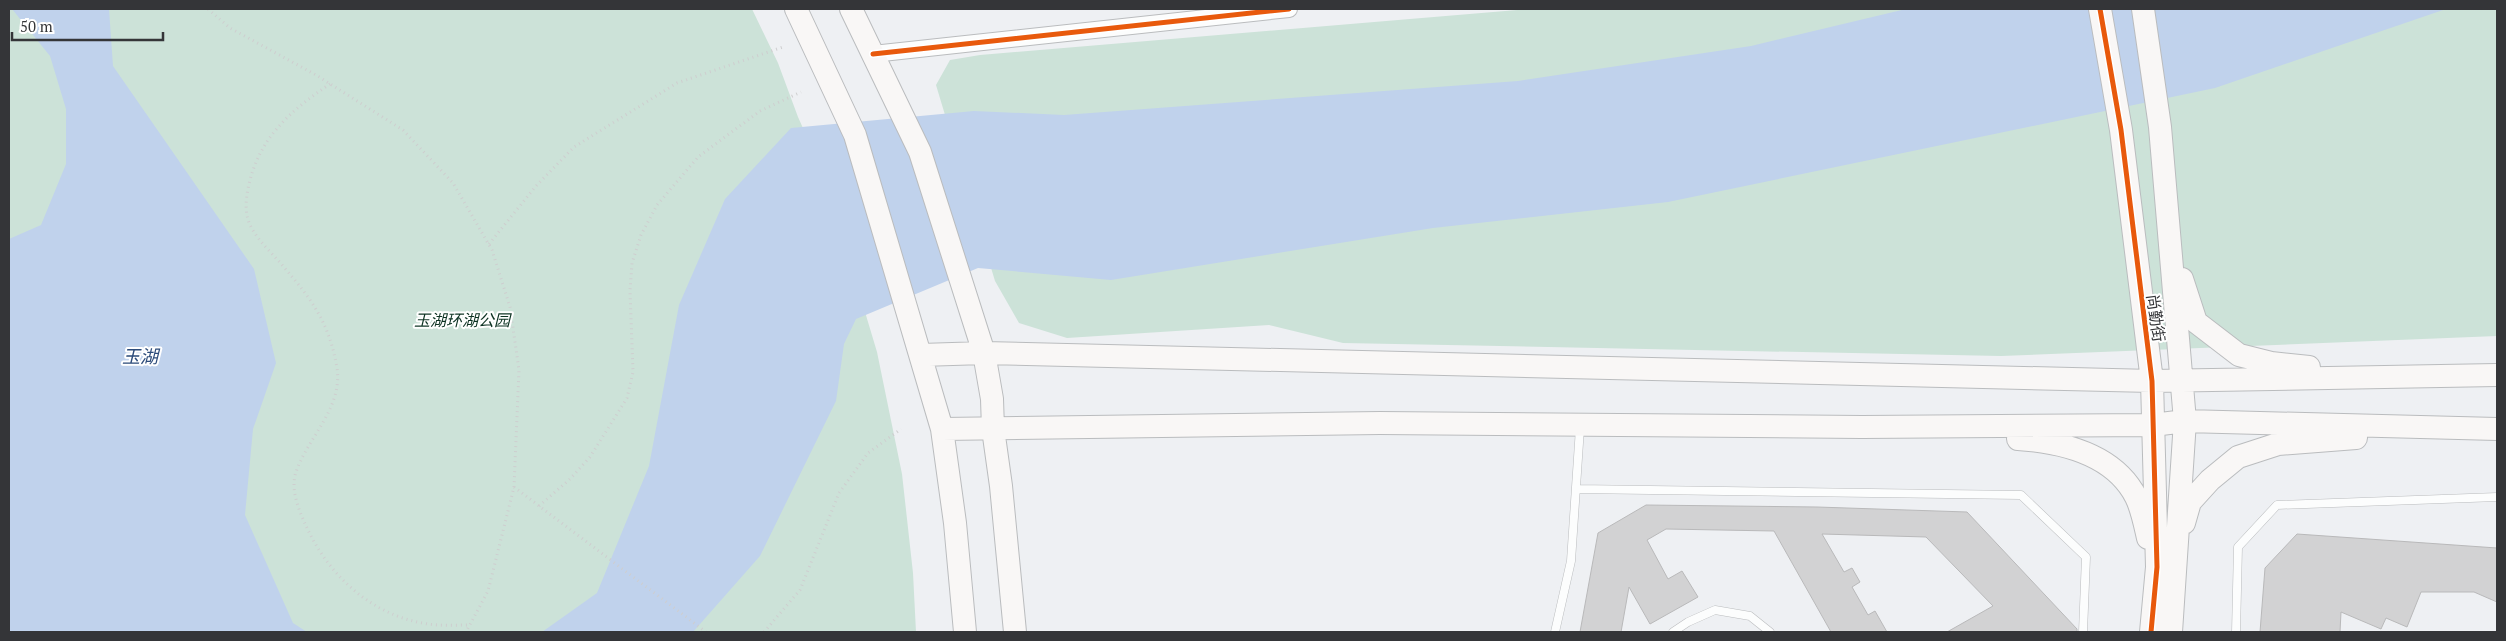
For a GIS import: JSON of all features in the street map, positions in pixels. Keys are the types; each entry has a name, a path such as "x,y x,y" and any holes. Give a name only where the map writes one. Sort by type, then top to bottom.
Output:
{"main road":[{"path":"796,9 855,135 942,429 955,522 965,632"},
{"path":"851,9 920,152 984,353 992,399 993,429 1001,486 1014,632"},
{"name":"尚勤街","path":"2100,9 2121,130 2152,381 2153,425 2171,632"},
{"name":"尚勤街","path":"2143,9 2160,127 2172,249 2180,381 2185,421 2166,561 2151,632"},
{"path":"2172,249 2196,322 2239,355 2271,363 2326,369 2491,376"},
{"path":"921,355 984,353 2152,381 2491,376"},
{"path":"942,429 1380,423 1862,427 2153,425 2185,421 2492,429"},
{"path":"1862,427 2046,441 2092,455 2121,474 2136,498 2166,561"},
{"path":"2166,561 2190,502 2210,480 2238,458 2278,444 2492,429"}],"street":[{"path":"873,54 1175,14 1289,9"}],"lane":[{"path":"1555,632 1571,562 1580,426"},
{"path":"1576,489 2021,495 2086,557 2083,632"},
{"path":"2236,632 2238,547 2278,505 2497,498"},
{"path":"1673,632 1688,622 1715,610 1750,616 1770,632"}],"path":[{"path":"208,9 230,28 330,84 403,130 453,183 488,244 510,307 519,370 514,487 488,591 466,632"},
{"path":"488,244 536,186 574,147 677,83 783,47"},
{"path":"330,84 304,101 284,120 262,148 254,165 245,203 250,224 270,253 310,299 325,322 337,370 334,397 327,416 296,473 295,496 310,534 348,588 366,601 427,624 470,625"},
{"path":"539,506 570,479 590,457 627,398 632,372 633,345 630,291 632,262 641,234 657,205 698,157 760,112 801,92"},
{"path":"764,632 800,590 839,493 868,453 901,429"},
{"path":"514,487 706,632"}],"green space":[{"name":"玉湖环湖公园","path":"9,9 752,9 778,63 798,117 824,175 877,352 902,474 913,573 916,632 9,632"},
{"path":"1529,9 2497,9 2497,336 2001,356 1343,343 1269,325 1067,338 1019,323 995,281 936,85 950,60 980,55"}],"water":[{"name":"玉湖","path":"12,9 109,9 113,66 254,269 276,363 253,429 245,515 293,623 307,632 9,632 9,239 41,225 66,164 66,109 50,56"},
{"path":"1906,9 2446,9 2215,88 1668,202 1433,228 1111,280 978,268 856,319 844,344 836,401 760,556 693,632 542,632 597,593 649,466 679,305 725,199 791,128 974,111 1064,115 1518,81 1751,46"}],"building":[{"path":"1646,505 1817,507 1967,512 2077,629 2077,632 1947,632 1993,606 1926,537 1822,534 1844,572 1852,568 1860,582 1852,587 1868,615 1875,611 1887,632 1831,632 1774,531 1666,529 1647,540 1668,579 1682,571 1698,597 1650,624 1629,587 1621,632 1580,632 1598,533"},
{"path":"2297,534 2497,548 2497,602 2474,592 2421,592 2407,627 2386,618 2381,629 2341,612 2340,632 2260,632 2265,568"}],"cycle path":[{"path":"873,54 1289,9"},
{"path":"2100,9 2121,130 2152,381 2157,567 2151,632"}]}
